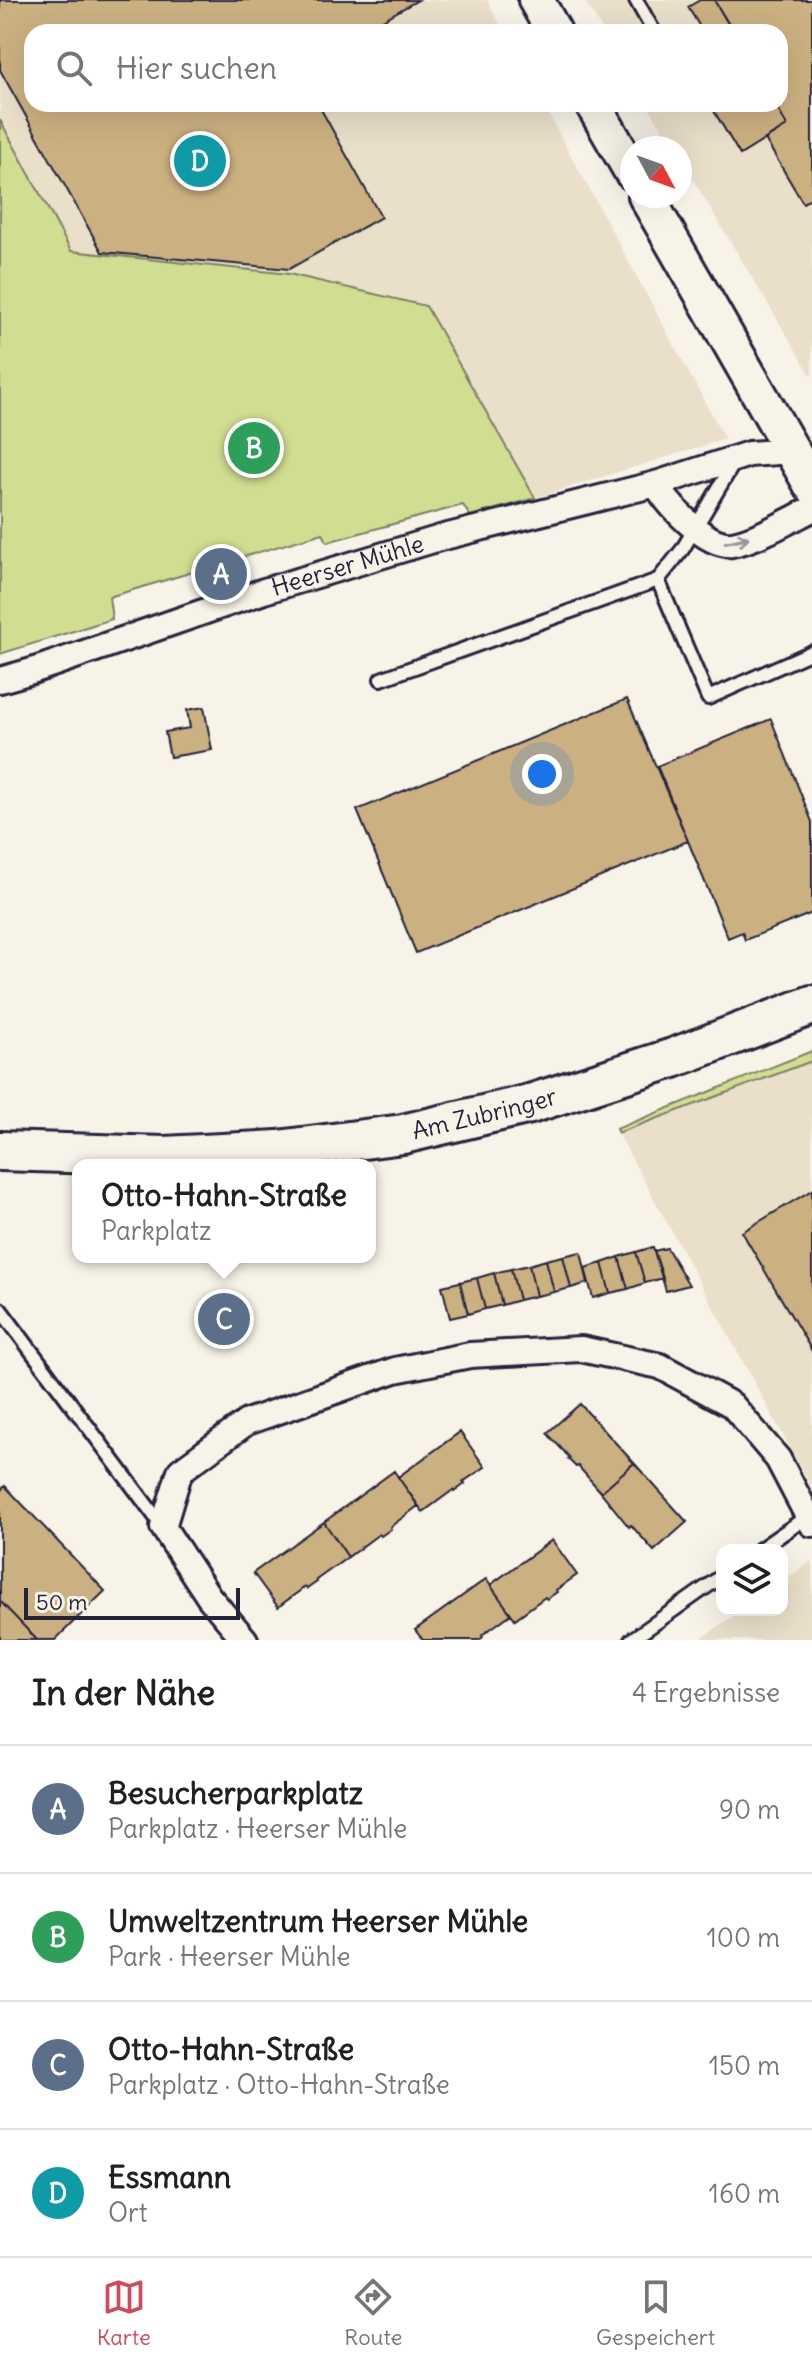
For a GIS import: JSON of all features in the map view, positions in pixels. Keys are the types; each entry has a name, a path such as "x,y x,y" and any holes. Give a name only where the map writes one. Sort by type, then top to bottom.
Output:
{"main road":[{"path":"536,0 550,24"},
{"path":"598,112 620,151"},
{"path":"653,208 802,448 812,486"},
{"name":"Am Zubringer","path":"0,1151 164,1156 278,1150 403,1134 530,1104 673,1058 812,1005"}],"street":[{"name":"Heerser Mühle","path":"0,680 264,591 440,538 656,484 749,454 802,448"},
{"path":"656,484 664,498 695,529 729,544 771,529 812,509"},
{"path":"245,1640 209,1597 163,1527 180,1471 247,1422 395,1370 470,1355 581,1349 660,1366 732,1405 778,1459 810,1520"}],"lane":[{"path":"636,0 650,24"},
{"path":"381,679 658,580 682,550 737,458"},
{"path":"658,580 708,698 812,652"},
{"path":"0,1309 163,1527"},
{"path":"769,1544 810,1520"},
{"path":"631,1640 716,1580"}],"shaded area":[{"path":"0,0 487,0 500,24 24,24 24,112 547,112 725,439 535,498 426,306 289,274 71,251 0,120"},
{"path":"584,0 812,0 812,377 692,178 692,136 667,136 652,112 788,112 788,24 599,24"},
{"path":"812,1061 812,1488 618,1133"},
{"path":"812,1561 812,1640 699,1640 733,1616 788,1616 788,1578"}],"green space":[{"path":"0,120 71,251 289,274 426,306 535,498 470,516 463,505 327,542 323,533 109,597 112,619 0,654"},
{"path":"812,1051 812,1061 618,1133 616,1129"}],"building":[{"path":"0,0 418,0 375,24 24,24 24,112 322,112 381,217 289,269 102,252 0,70"},
{"path":"700,0 714,0 729,24 698,24 688,7"},
{"path":"714,0 812,0 812,197 803,203 765,139 787,126 779,112 788,112 788,24 728,24"},
{"path":"715,112 779,112 787,126 740,155"},
{"path":"627,699 688,841 416,953 357,810"},
{"path":"204,707 212,750 170,757 165,732 190,728 187,710"},
{"path":"771,719 812,822 812,913 745,940 742,932 728,938 657,766"},
{"path":"812,1190 812,1351 742,1232"},
{"path":"653,1247 663,1278 645,1283 636,1252"},
{"path":"667,1248 689,1285 666,1291 654,1251"},
{"path":"581,1252 588,1283 571,1288 563,1256"},
{"path":"636,1252 645,1283 628,1289 619,1257"},
{"path":"563,1256 571,1288 554,1292 546,1260"},
{"path":"619,1257 628,1289 610,1293 602,1263"},
{"path":"546,1260 554,1292 536,1296 529,1265"},
{"path":"602,1263 610,1293 593,1298 585,1268"},
{"path":"529,1265 536,1296 519,1300 511,1269"},
{"path":"511,1269 519,1300 502,1305 494,1273"},
{"path":"494,1273 502,1305 485,1309 477,1278"},
{"path":"477,1278 485,1309 468,1314 460,1282"},
{"path":"460,1282 468,1314 450,1318 442,1286"},
{"path":"580,1404 634,1463 601,1492 547,1433"},
{"path":"460,1432 485,1467 423,1512 398,1477"},
{"path":"634,1463 687,1522 654,1551 631,1525 629,1527 601,1492"},
{"path":"394,1471 418,1506 391,1529 348,1557 324,1522"},
{"path":"5,1486 105,1591 55,1640 37,1640 0,1601 0,1491"},
{"path":"324,1522 348,1557 278,1607 253,1573"},
{"path":"552,1540 577,1575 515,1619 490,1585"},
{"path":"486,1579 511,1614 479,1640 423,1640 415,1630"},
{"path":"0,1601 37,1640 0,1640"}],"place":[{"name":"Essmann","path":"200,161"},
{"name":"Umweltzentrum Heerser Mühle","path":"254,448"},
{"name":"Besucherparkplatz","path":"221,574"},
{"name":"Otto-Hahn-Straße","path":"224,1319"}]}
